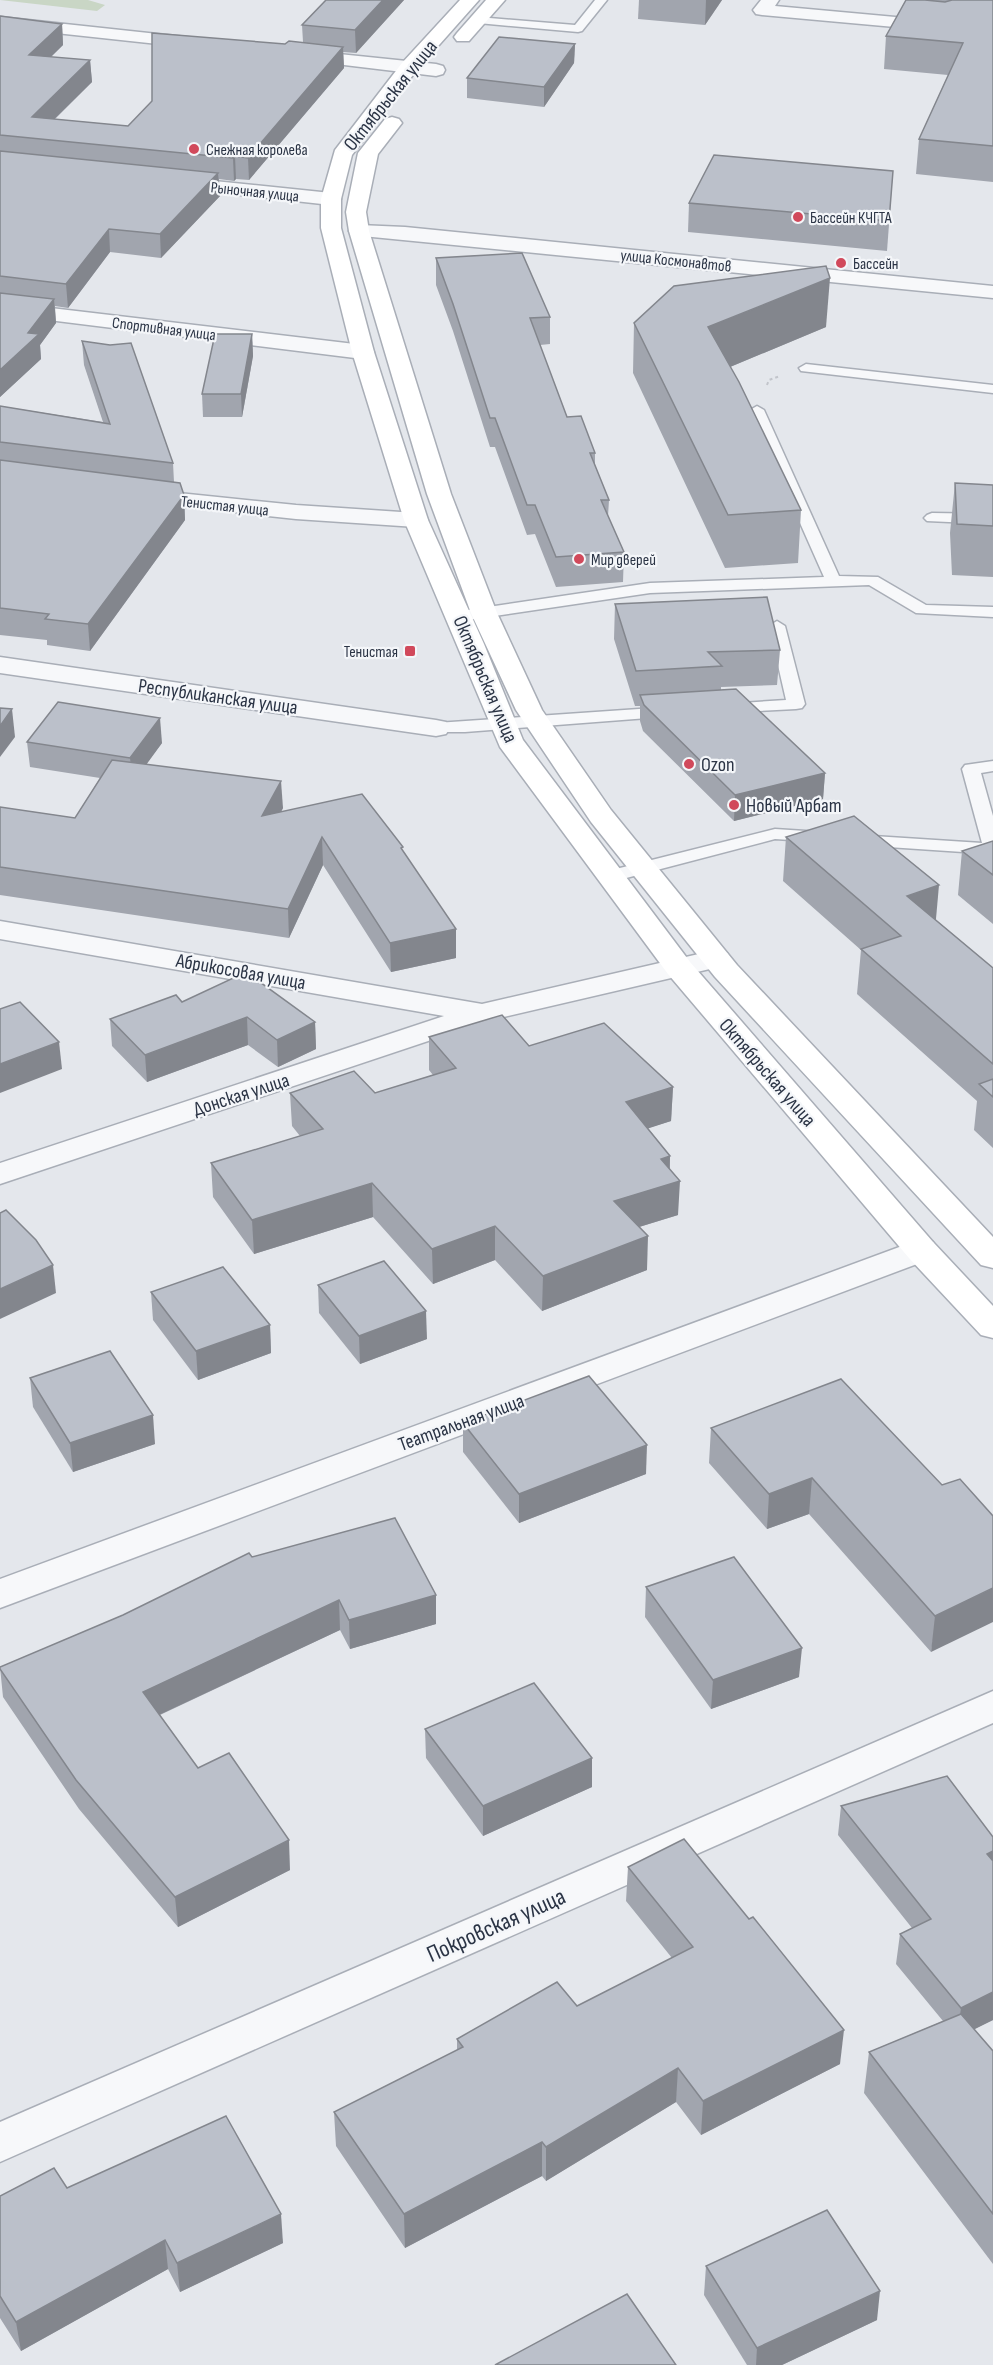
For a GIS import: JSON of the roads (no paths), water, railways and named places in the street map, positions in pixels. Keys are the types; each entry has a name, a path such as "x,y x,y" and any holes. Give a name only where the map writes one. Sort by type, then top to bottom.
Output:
{"main road":[{"name":"Октябрьская улица","path":"470,0 409,67 342,154 331,199 331,228 363,352 416,520 536,720 602,816 716,959 993,1257"},
{"name":"Октябрьская улица","path":"421,88 496,0"},
{"name":"Октябрьская улица","path":"406,107 368,153 356,212 359,231 439,494 510,741 679,968 921,1251 993,1327"}],"street":[{"path":"770,0 762,10 942,27"},
{"path":"0,22 210,45"},
{"path":"280,53 436,70"},
{"name":"Рыночная улица","path":"154,181 331,199"},
{"name":"улица Космонавтов","path":"359,231 405,233 993,292"},
{"name":"Спортивная улица","path":"0,308 363,352"},
{"name":"Тенистая улица","path":"119,494 296,512 416,520"},
{"name":"Республиканская улица","path":"0,665 436,728"},
{"name":"Абрикосовая улица","path":"0,930 482,1013"},
{"name":"Донская улица","path":"0,1174 482,1013 716,959"},
{"name":"Театральная улица","path":"0,1594 921,1251"},
{"name":"Покровская улица","path":"0,2143 993,1706"}],"lane":[{"path":"478,20 578,29 601,0"},
{"path":"806,368 993,389"},
{"path":"757,410 834,582"},
{"path":"933,518 993,519"},
{"path":"472,615 650,588 872,580 922,610 993,612"},
{"path":"714,709 796,704 777,626"},
{"path":"436,728 690,711"},
{"path":"611,876 775,834 993,848 971,769 993,766"}],"place":[{"name":"Снежная королева","path":"194,149"},
{"name":"Бассейн КЧГТА","path":"798,217"},
{"name":"Бассейн","path":"841,263"},
{"name":"Мир дверей","path":"579,559"},
{"name":"Тенистая","path":"410,651"},
{"name":"Ozon","path":"689,764"},
{"name":"Новый Арбат","path":"734,805"}]}
